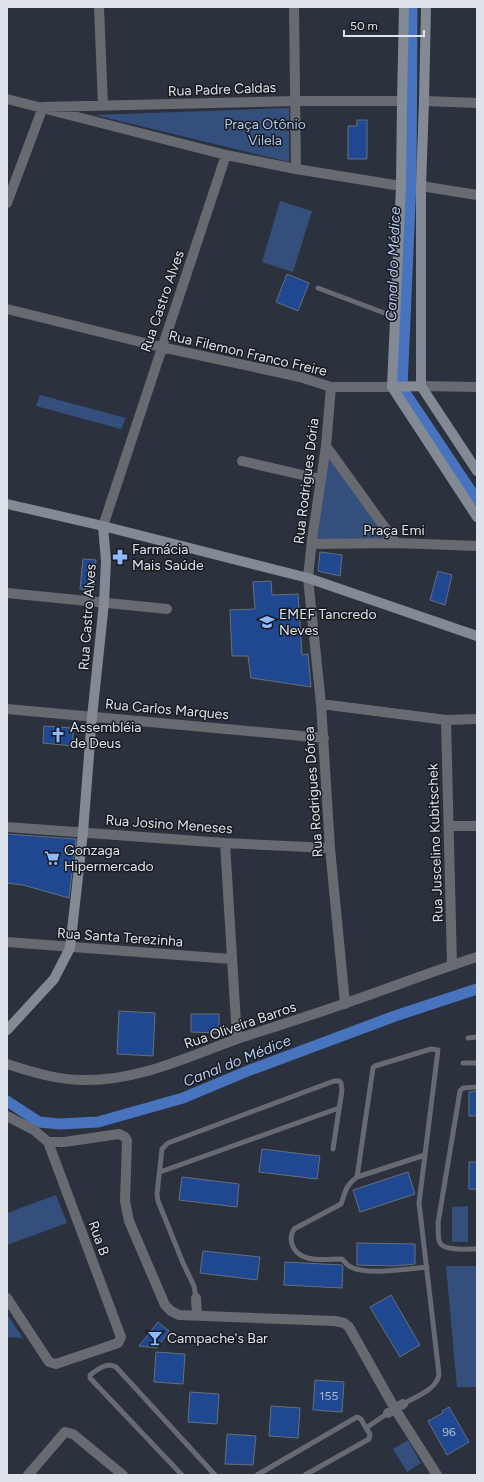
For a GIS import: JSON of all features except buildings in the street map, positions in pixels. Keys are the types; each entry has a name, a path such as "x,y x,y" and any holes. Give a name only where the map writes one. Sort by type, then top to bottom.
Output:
{"street":[{"path":"99,7 103,106"},
{"path":"294,7 296,169"},
{"path":"404,7 402,186 394,317 393,387 477,517"},
{"path":"426,7 421,186 420,386 477,471"},
{"path":"7,99 226,155 296,169 402,186"},
{"name":"Rua Padre Caldas","path":"43,107 295,101 402,101"},
{"path":"424,101 477,103"},
{"path":"7,203 43,107"},
{"name":"Rua Castro Alves","path":"7,1030 54,979 70,948 83,832 92,717 104,603 106,561 103,526 226,155"},
{"path":"421,186 477,195"},
{"name":"Rua Filemon Franco Freire","path":"7,309 162,347 300,377 331,387 393,387"},
{"name":"Rua Rodrigues Dória","path":"308,578 320,479 326,446 331,387"},
{"path":"393,387 477,387"},
{"path":"326,446 396,543"},
{"path":"242,461 320,479"},
{"path":"7,504 103,526 308,578 477,636"},
{"name":"Praça Emi","path":"312,544 396,543 477,546"},
{"name":"Rua Rodrigues Dórea","path":"308,578 324,738 330,848 345,1004"},
{"path":"7,593 167,609"},
{"path":"321,704 446,720 477,719"},
{"name":"Rua Carlos Marques","path":"7,709 324,738"},
{"name":"Rua Juscelino Kubitschek","path":"446,720 452,965"},
{"path":"449,826 477,826"},
{"name":"Rua Josino Meneses","path":"7,827 224,843 330,848"},
{"path":"224,843 237,1039"},
{"name":"Rua Santa Terezinha","path":"7,942 70,948 231,959"},
{"name":"Rua Oliveira Barros","path":"7,1064 39,1074 66,1079 110,1079 146,1072 237,1039 345,1004 477,957"},
{"path":"7,1116 34,1130 48,1142 64,1142 119,1134 125,1137 127,1141 125,1201 129,1221 166,1305 171,1311 179,1315 335,1321 344,1323 349,1328 434,1474"},
{"name":"Rua B","path":"7,1298 49,1362 56,1364 118,1343 120,1340 121,1337 48,1142"},
{"path":"196,1298 197,1315"},
{"path":"28,1475 65,1432 73,1434 120,1474"}],"lane":[{"path":"318,288 394,317"},
{"path":"468,1038 477,1037"},
{"path":"357,1177 373,1068 375,1066 431,1049 436,1049 438,1052 419,1203 437,1353 439,1374 438,1380 432,1387 366,1428"},
{"path":"463,1063 477,1063"},
{"path":"196,1298 194,1286 160,1209 158,1194 162,1149 168,1143 334,1081 339,1081 341,1083 342,1090 333,1149"},
{"path":"477,1087 463,1088 460,1091 438,1223 439,1241 442,1245 450,1248 477,1249"},
{"path":"160,1172 339,1108"},
{"path":"425,1155 357,1177 349,1183 345,1189 341,1204 294,1229 290,1240 294,1248 301,1256 308,1258 342,1259 349,1267 361,1270 379,1271 427,1267"},
{"path":"182,1475 90,1378 90,1374 107,1365 116,1367 215,1475"},
{"path":"257,1475 357,1417 361,1419 370,1434 369,1438 305,1475"}],"green space":[{"name":"Praça Otônio Vilela","path":"289,108 289,162 95,115"},
{"path":"280,201 312,211 293,272 262,262"},
{"path":"40,395 126,418 121,429 36,406"},
{"path":"329,458 388,538 317,540"},
{"path":"56,1195 67,1223 7,1245 7,1213"},
{"path":"468,1206 468,1242 452,1242 452,1207"},
{"path":"446,1266 477,1266 477,1387 457,1387"},
{"path":"7,1314 23,1338 7,1337"},
{"path":"408,1440 421,1463 407,1472 393,1449"}],"waterway":[{"name":"Canal do Médice","path":"412,7 411,181 402,388 477,500"},
{"name":"Canal do Médice","path":"7,1101 39,1122 60,1124 98,1122 183,1098 250,1070 395,1016 477,989"}],"place":[{"name":"Farmácia Mais Saúde","path":"120,557"},
{"name":"EMEF Tancredo Neves","path":"267,622"},
{"name":"Assembléia de Deus","path":"58,735"},
{"name":"Gonzaga Hipermercado","path":"52,858"},
{"name":"Campache's Bar","path":"155,1338"}]}
